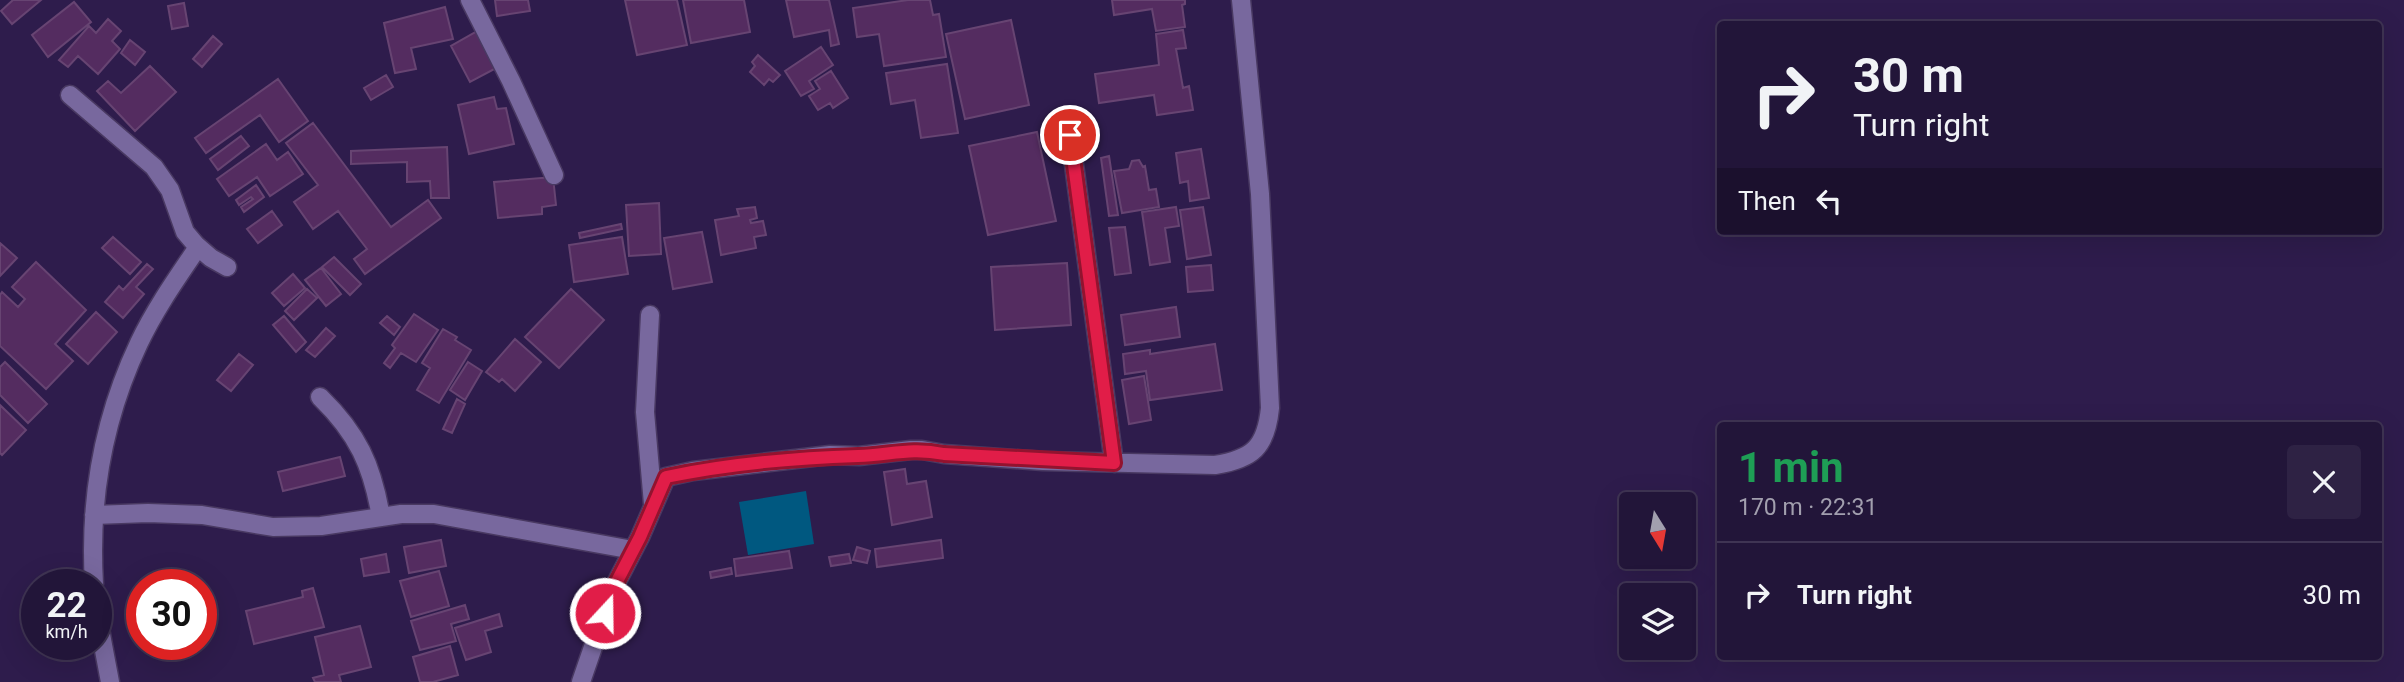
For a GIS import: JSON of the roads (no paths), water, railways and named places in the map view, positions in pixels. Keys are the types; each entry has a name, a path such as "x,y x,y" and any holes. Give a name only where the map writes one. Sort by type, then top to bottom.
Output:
{"street":[{"path":"470,0 555,175"},
{"path":"580,682 613,589 666,477 693,471 830,455 859,456 922,450 944,454 1114,463 1216,465 1238,461 1256,449 1268,430 1269,408 1260,194 1241,0"},
{"path":"70,94 154,167 170,191 185,232 211,258 227,267"},
{"path":"1070,135 1114,463"},
{"path":"94,569 94,515 99,465 114,407 139,343 166,294 198,247"},
{"path":"650,315 645,412 653,505"},
{"path":"320,397 340,416 356,439 368,463 381,517"},
{"path":"94,515 202,515 273,527 321,526 401,514 434,514 633,550"},
{"path":"106,660 110,682"}],"water":[{"path":"806,491 814,544 748,555 739,502"}]}
